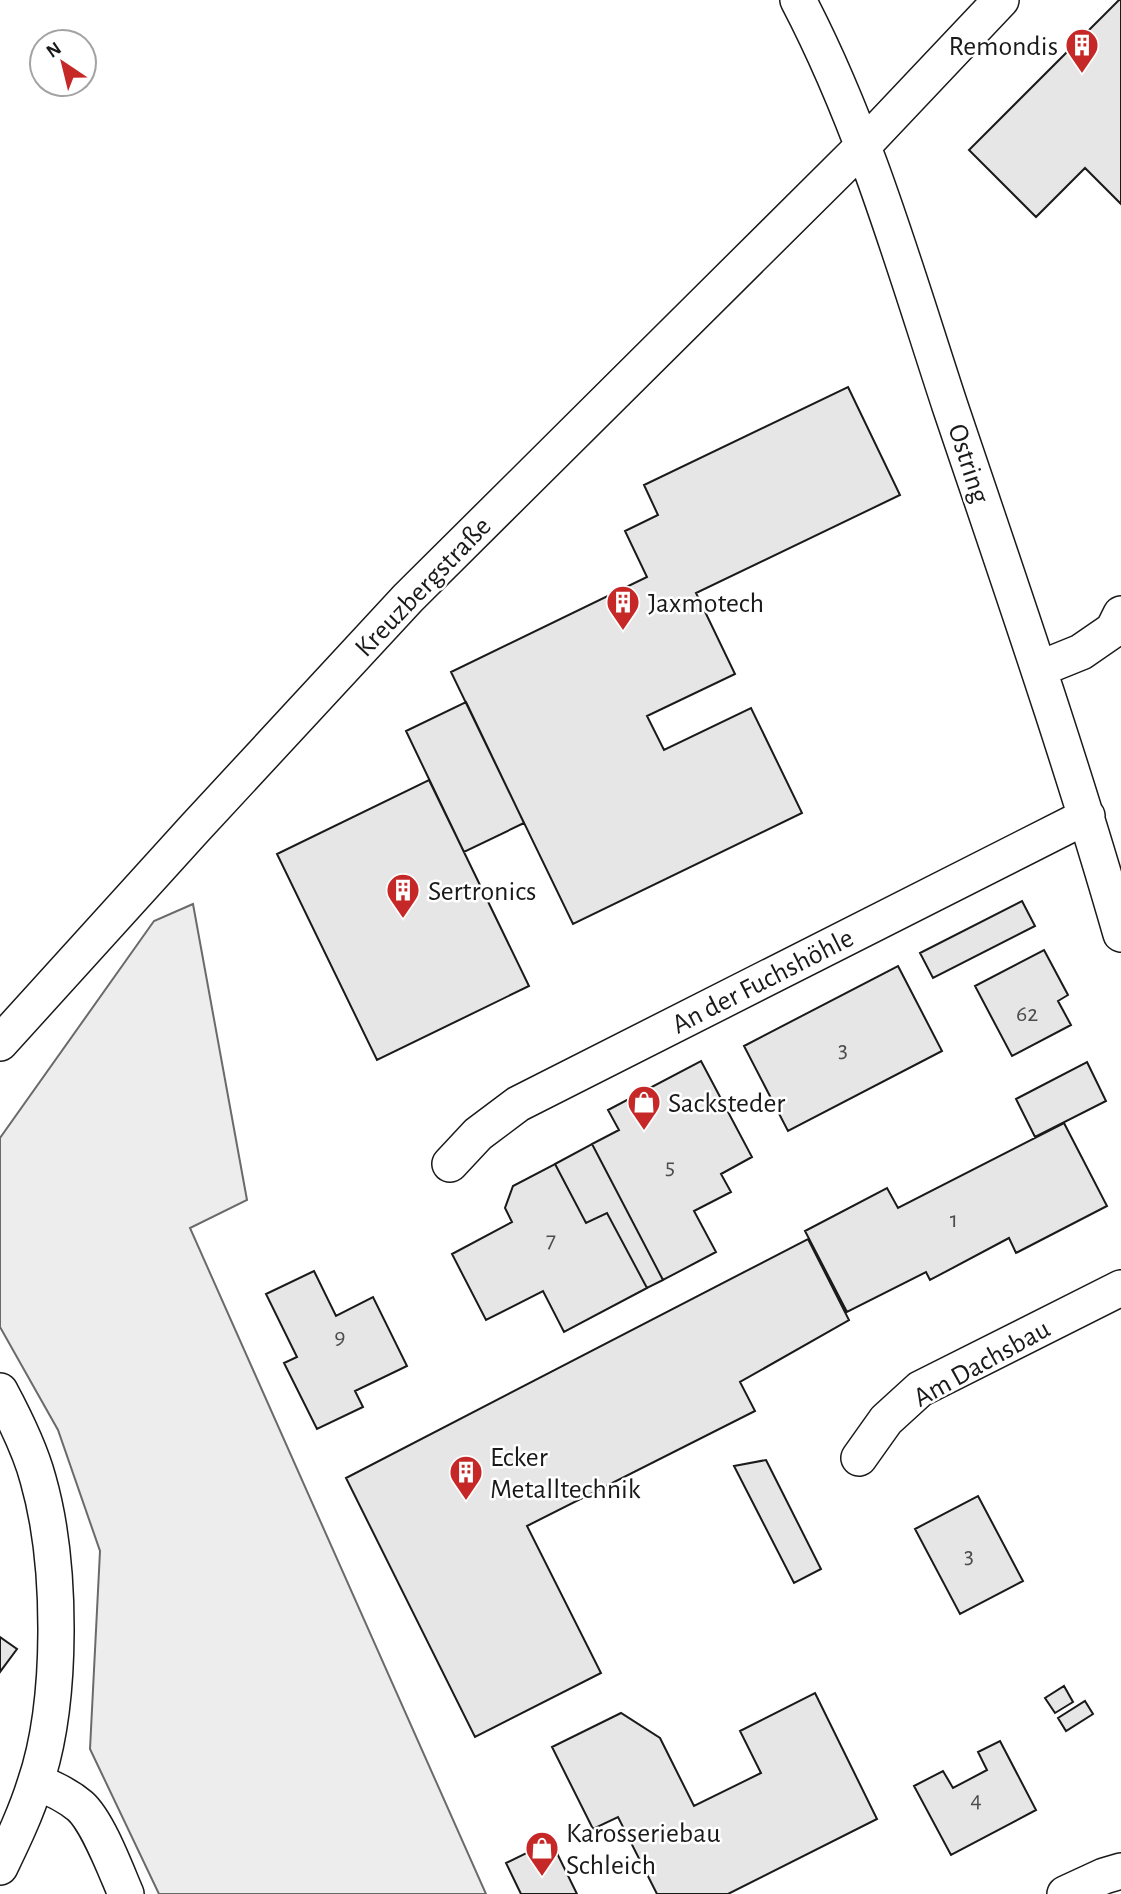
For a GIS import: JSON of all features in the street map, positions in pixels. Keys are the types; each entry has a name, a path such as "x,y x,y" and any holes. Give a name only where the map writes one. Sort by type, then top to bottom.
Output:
{"street":[{"name":"Ostring","path":"798,0 821,44 862,147 1039,669 1087,816 1121,934"},
{"name":"Kreuzbergstraße","path":"0,1043 408,598 862,147 1000,0"},
{"path":"1039,669 1081,652 1112,630 1121,614"},
{"name":"An der Fuchshöhle","path":"450,1164 478,1134 518,1104 1087,816"},
{"name":"Am Dachsbau","path":"859,1458 886,1420 920,1389 1121,1288"},
{"path":"0,1391 16,1420 38,1478 53,1570 56,1651 50,1715 36,1782 17,1833 0,1867"},
{"path":"36,1782 60,1792 82,1808 103,1842 126,1894"},
{"path":"1065,1894 1121,1871"}],"shaded area":[{"path":"193,904 247,1200 190,1228 486,1894 159,1894 90,1749 100,1551 58,1430 0,1327 0,1138 154,921"}],"building":[{"name":"Remondis","path":"1119,0 1121,204 1085,168 1036,217 969,150"},
{"name":"Jaxmotech","path":"848,387 900,495 696,593 735,674 647,716 664,750 751,708 802,813 573,924 451,672 647,577 625,531 658,515 644,485"},
{"path":"466,702 524,823 464,852 406,731"},
{"name":"Sertronics","path":"429,780 529,986 377,1060 277,854"},
{"path":"1022,901 1035,926 933,978 920,953"},
{"path":"1044,950 1068,995 1058,1001 1071,1025 1012,1056 975,986"},
{"path":"898,966 942,1051 788,1131 744,1046"},
{"path":"701,1061 752,1157 721,1174 731,1192 694,1211 716,1252 663,1280 592,1144 619,1130 608,1110"},
{"path":"1087,1062 1106,1101 1035,1137 1016,1099"},
{"path":"1064,1123 1107,1206 1016,1253 1009,1238 930,1280 926,1272 847,1312 805,1231 887,1188 898,1208"},
{"path":"592,1144 663,1280 647,1288 607,1213 586,1223 555,1164"},
{"path":"555,1164 586,1223 607,1213 647,1288 564,1332 543,1291 486,1320 452,1254 512,1222 505,1208 513,1186"},
{"name":"Ecker Metalltechnik","path":"808,1239 849,1320 740,1382 755,1411 527,1526 601,1673 475,1737 346,1478"},
{"path":"314,1271 336,1316 373,1297 407,1366 355,1391 363,1407 317,1429 284,1363 297,1357 266,1294"},
{"path":"766,1460 821,1569 794,1583 734,1466"},
{"path":"978,1496 1023,1581 960,1614 915,1529"},
{"path":"0,1637 17,1649 0,1672"},
{"path":"1064,1686 1073,1702 1055,1713 1045,1698"},
{"path":"815,1693 877,1819 728,1894 657,1894 618,1817 593,1829 552,1747 621,1713 660,1738 694,1806 761,1773 740,1731"},
{"path":"1085,1701 1093,1714 1066,1731 1058,1718"},
{"path":"1000,1741 1036,1810 951,1855 914,1786 943,1771 953,1788 987,1770 978,1752"},
{"name":"Karosseriebau Schleich","path":"551,1841 577,1894 521,1894 506,1863"}],"place":[{"name":"Remondis","path":"1082,75"},
{"name":"Jaxmotech","path":"623,632"},
{"name":"Sertronics","path":"403,920"},
{"name":"Sacksteder","path":"644,1132"},
{"name":"Ecker Metalltechnik","path":"466,1502"},
{"name":"Karosseriebau Schleich","path":"542,1878"}]}
